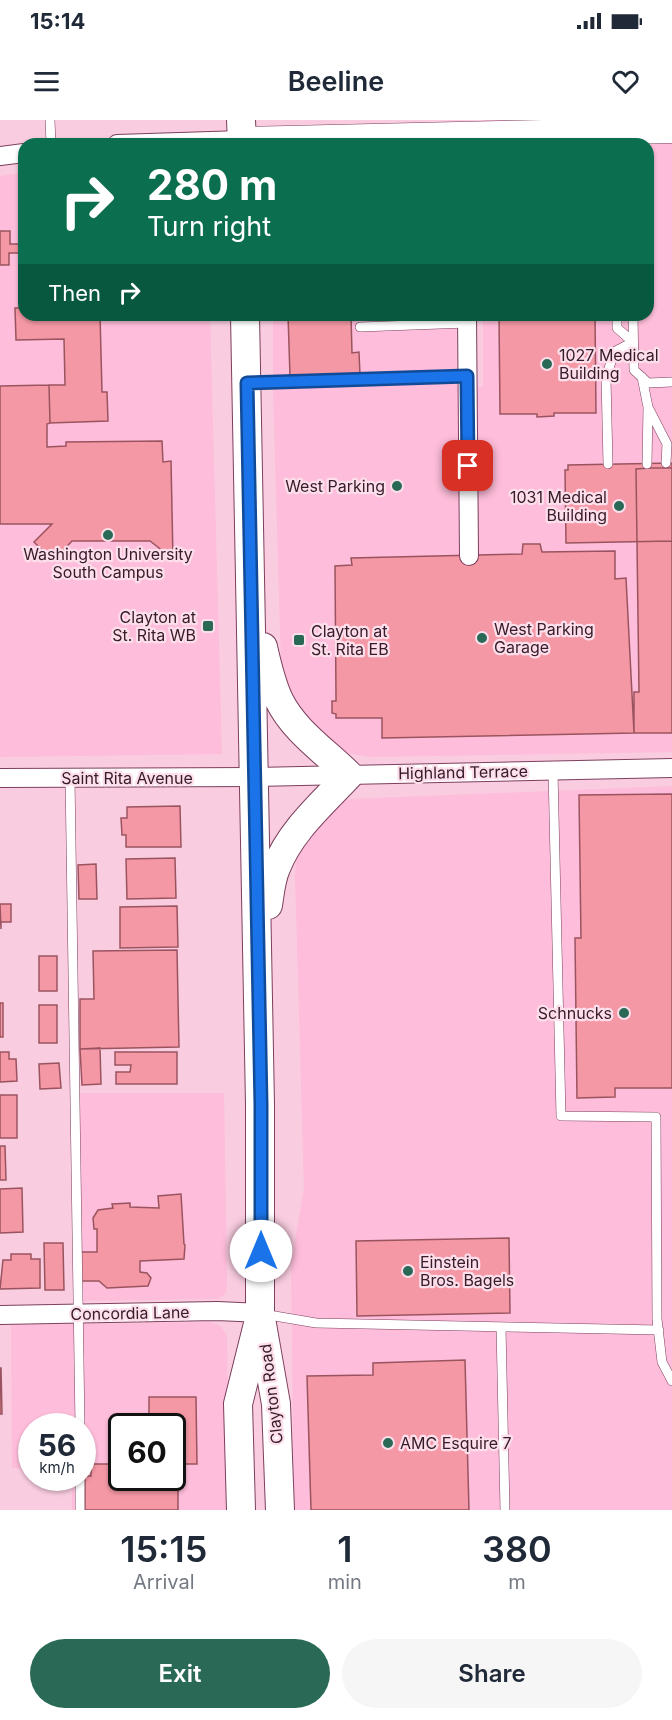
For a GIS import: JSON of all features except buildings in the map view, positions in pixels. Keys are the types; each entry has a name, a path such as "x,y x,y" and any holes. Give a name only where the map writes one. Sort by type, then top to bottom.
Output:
{"main road":[{"name":"Clayton Road","path":"245,321 261,1125 260,1313 276,1404 280,1510"},
{"path":"251,594 272,683 280,702 297,726 349,775 304,823 283,852 275,870 258,954"},
{"name":"Clayton Road","path":"241,1510 237,1404 260,1313"}],"street":[{"path":"200,138 242,135 639,137 672,130"},
{"path":"0,156 18,154"},
{"path":"467,321 470,556"},
{"name":"Highland Terrace","path":"255,777 672,768"},
{"name":"Saint Rita Avenue","path":"0,778 255,777"},
{"name":"Concordia Lane","path":"0,1314 218,1311 260,1313"}],"lane":[{"path":"50,120 51,138"},
{"path":"360,327 440,321"},
{"path":"617,321 617,328 633,342"},
{"path":"633,321 634,370 648,383 672,382"},
{"path":"608,464 606,378 614,352 633,342"},
{"path":"247,383 467,376"},
{"path":"642,377 648,407 647,464"},
{"path":"648,407 670,441 666,463"},
{"path":"553,771 561,1116 656,1117 659,1330 662,1362 672,1382"},
{"path":"70,778 80,1413"},
{"path":"260,1313 316,1323 659,1330"},
{"path":"501,1327 505,1510"},
{"path":"80,1491 80,1510"}],"shaded area":[{"path":"483,120 672,120 672,752 370,757 348,753 333,744 302,716 286,685 281,666 273,321 456,321 457,388 483,387 483,321 654,321 654,138 483,138"},
{"name":"Washington University South Campus","path":"18,174 18,321 210,321 222,754 0,757 0,176"},
{"path":"672,786 672,1510 294,1510 291,1264 304,1188 296,855 329,806 351,799"},
{"path":"79,1093 224,1093 227,1282 226,1293 218,1299 83,1301"},
{"path":"210,1322 221,1326 227,1336 229,1510 72,1510 72,1491 96,1491 96,1413 18,1413 18,1468 12,1468 11,1325"}],"place":[{"name":"1027 Medical Building","path":"547,364"},
{"name":"West Parking","path":"397,486"},
{"name":"1031 Medical Building","path":"619,506"},
{"name":"Washington University South Campus","path":"108,535"},
{"name":"Clayton at St. Rita WB","path":"208,626"},
{"name":"West Parking Garage","path":"482,638"},
{"name":"Clayton at St. Rita EB","path":"299,640"},
{"name":"Schnucks","path":"624,1013"},
{"name":"Einstein Bros. Bagels","path":"408,1271"},
{"name":"AMC Esquire 7","path":"388,1443"}],"route":[{"path":"261,1251 261,1105 247,383 467,376 468,466"}]}
